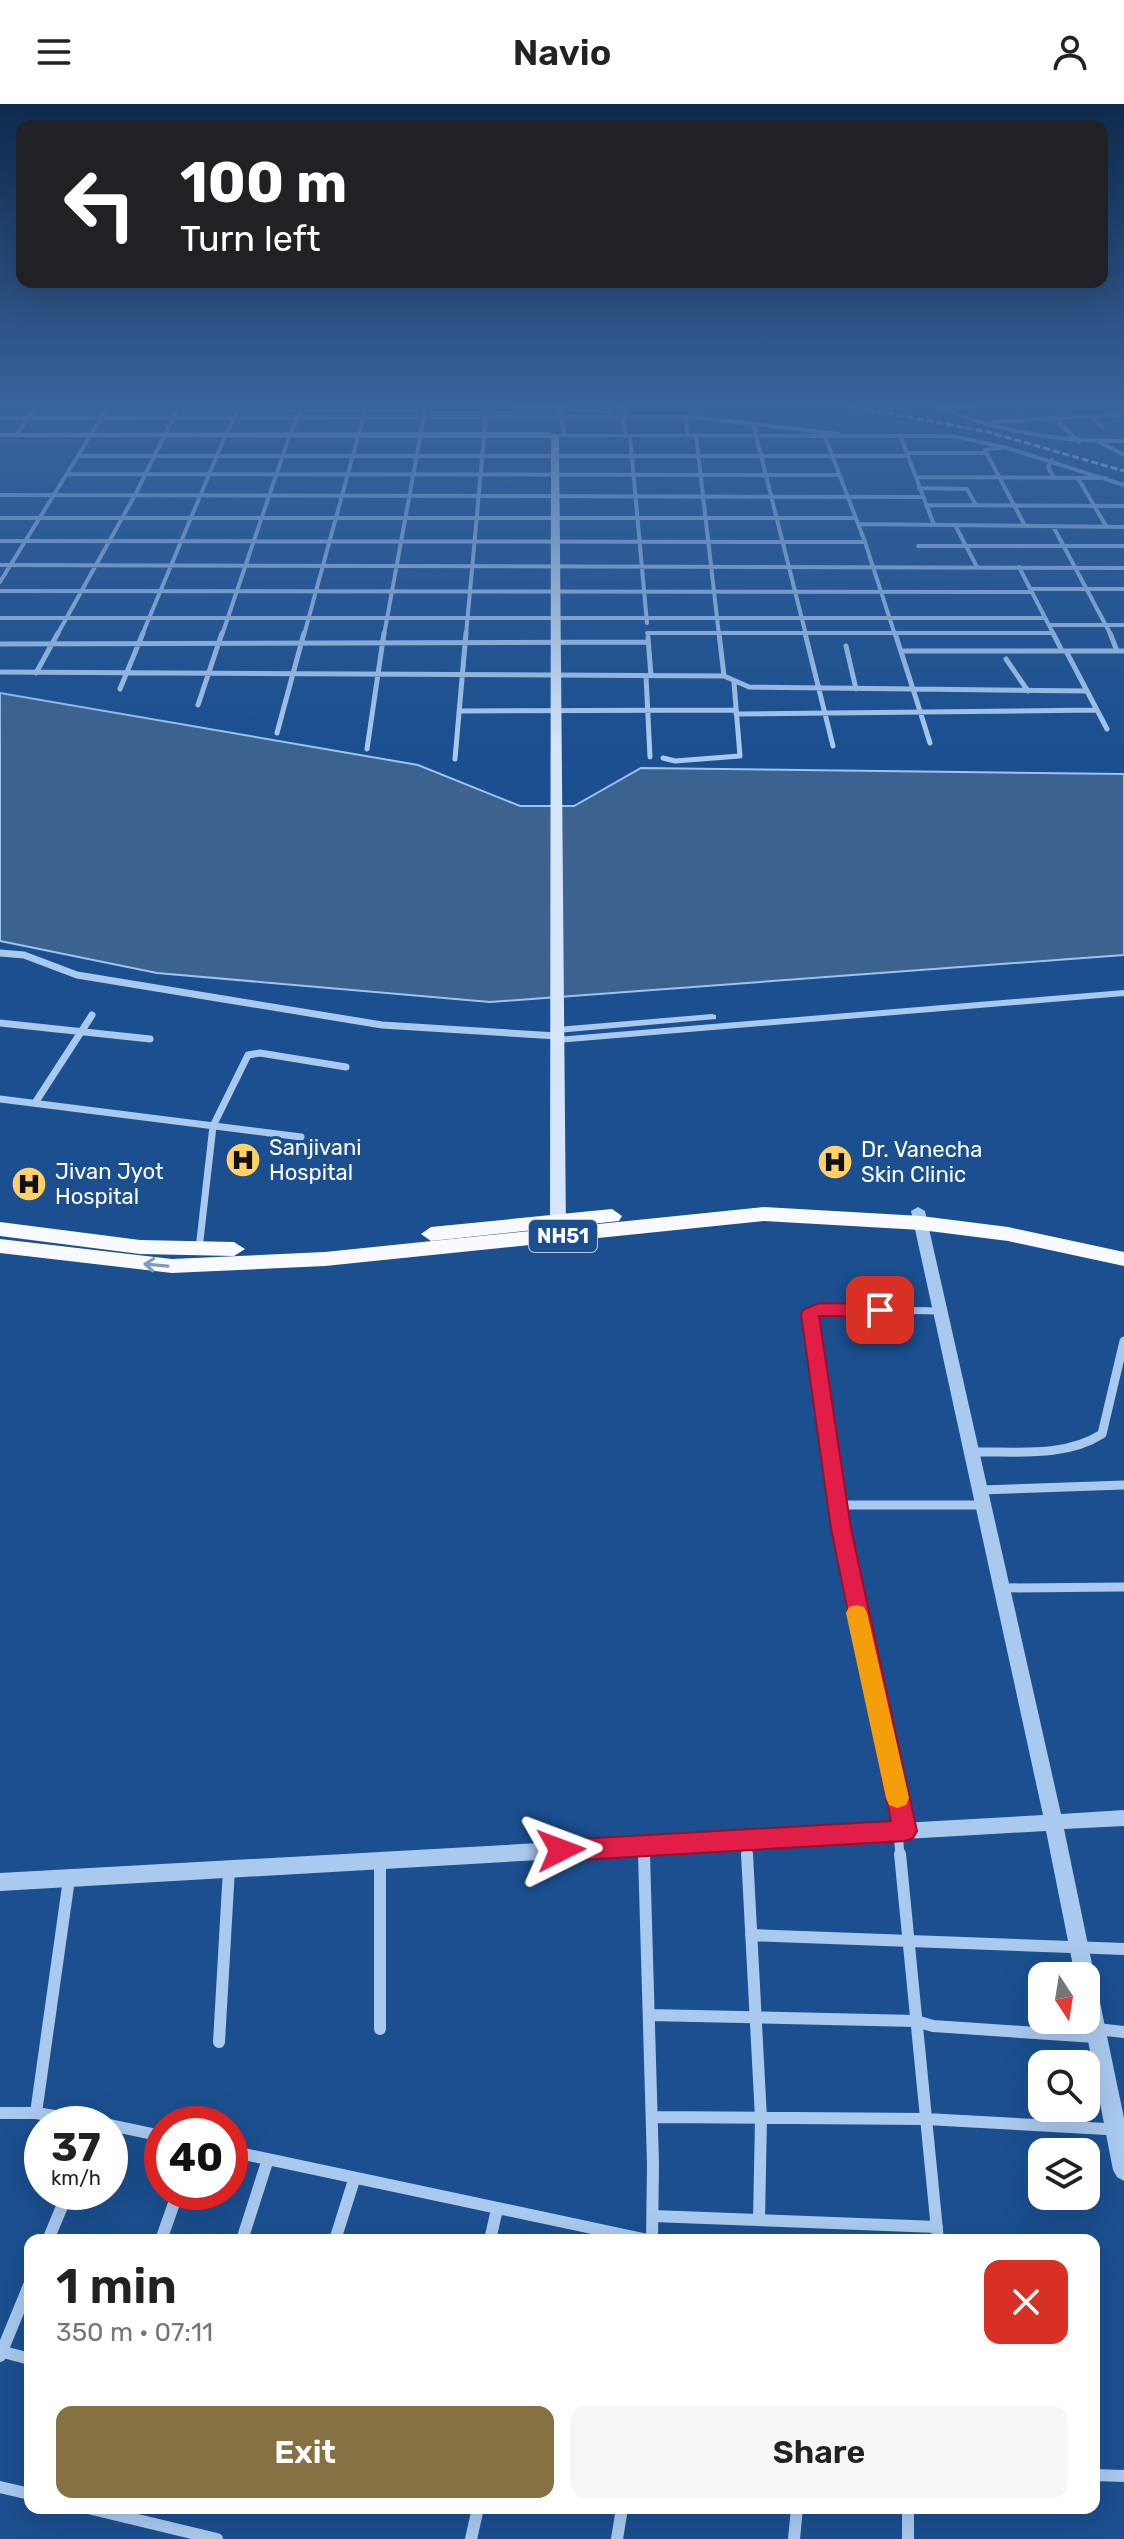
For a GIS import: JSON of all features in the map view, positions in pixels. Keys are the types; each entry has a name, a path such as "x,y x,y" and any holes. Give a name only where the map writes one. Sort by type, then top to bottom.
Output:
{"highway":[{"name":"NH51","path":"0,1229 140,1247 199,1249 338,1244 764,1214 991,1219 1124,1246"},
{"name":"NH51","path":"920,1217 1124,1259"},
{"name":"NH51","path":"0,1246 172,1266 325,1259 558,1229"}],"main road":[{"path":"555,518 558,1229"}],"street":[{"path":"0,518 776,518 934,525 1124,527"},
{"path":"0,582 41,518"},
{"path":"36,673 122,518"},
{"path":"120,689 192,518"},
{"path":"198,705 261,518"},
{"path":"277,733 334,518"},
{"path":"367,749 377,674 407,518"},
{"path":"455,759 477,518"},
{"path":"637,518 648,642 650,757"},
{"path":"704,518 724,676"},
{"path":"776,518 833,746"},
{"path":"856,518 930,743"},
{"path":"931,518 934,525"},
{"path":"1021,518 1025,526"},
{"path":"1101,518 1106,526"},
{"path":"955,525 977,567"},
{"path":"901,651 1120,651 1053,526"},
{"path":"0,541 865,542"},
{"path":"918,546 1124,546"},
{"path":"0,565 1124,568"},
{"path":"1019,567 1107,729"},
{"path":"0,591 881,593 1124,589"},
{"path":"0,618 1045,618"},
{"path":"1049,625 1124,625"},
{"path":"647,633 1053,633"},
{"path":"0,644 465,645 648,642"},
{"path":"846,646 856,689"},
{"path":"1006,659 1028,691"},
{"path":"0,672 724,676 749,687 1087,691"},
{"path":"663,758 675,761 740,756 734,683"},
{"path":"459,711 824,713 1097,710"},
{"path":"0,953 24,955 77,975 382,1025 557,1035 1124,993"},
{"path":"557,1035 1124,984"},
{"path":"35,1103 92,1015"},
{"path":"0,1023 150,1039"},
{"path":"199,1249 213,1126 248,1055 260,1053 346,1067"},
{"path":"0,1099 301,1137"},
{"path":"920,1217 1083,1962"},
{"path":"653,2216 759,2220 938,2234 908,1939 902,1831 837,1505 810,1314 820,1309 941,1311"},
{"path":"972,1452 1075,1448 1092,1443 1102,1434 1124,1341"},
{"path":"837,1505 982,1498 1124,1485"},
{"path":"1002,1588 1123,1587"},
{"path":"0,1882 1124,1818"},
{"path":"746,1840 761,2118 759,2220"},
{"path":"644,1846 652,2117 651,2234"},
{"path":"380,1861 380,2029"},
{"path":"219,2042 229,1869"},
{"path":"37,2106 69,1878"},
{"path":"751,1935 1124,1949"},
{"path":"649,2015 916,2021 933,2026 1028,2030"},
{"path":"1100,2033 1124,2032"},
{"path":"1097,2034 1120,2130 1124,2170"},
{"path":"0,2113 24,2113"},
{"path":"652,2117 926,2119 1120,2130"},
{"path":"248,2155 354,2180 620,2234"},
{"path":"244,2234 268,2159"},
{"path":"337,2234 354,2180"},
{"path":"491,2234 497,2209"},
{"path":"50,2234 60,2210"},
{"path":"163,2234 172,2210"},
{"path":"24,2297 1,2353 24,2358"},
{"path":"1100,2475 1124,2476"},
{"path":"0,2487 24,2493"},
{"path":"113,2514 217,2539"},
{"path":"471,2539 477,2514"},
{"path":"617,2539 619,2514"},
{"path":"794,2539 796,2514"},
{"path":"908,2514 908,2539"}],"water":[{"path":"0,693 418,765 520,806 574,806 641,768 1124,774 1124,955 490,1002 157,973 0,941"}],"slow traffic":[{"path":"857,1613 897,1798"}],"place":[{"name":"Sanjivani Hospital","path":"243,1160"},
{"name":"Dr. Vanecha Skin Clinic","path":"835,1162"},
{"name":"Jivan Jyot Hospital","path":"29,1184"}],"route":[{"path":"561,1850 905,1831 858,1621 841,1529 810,1314 812,1310 820,1309 880,1310"}]}
